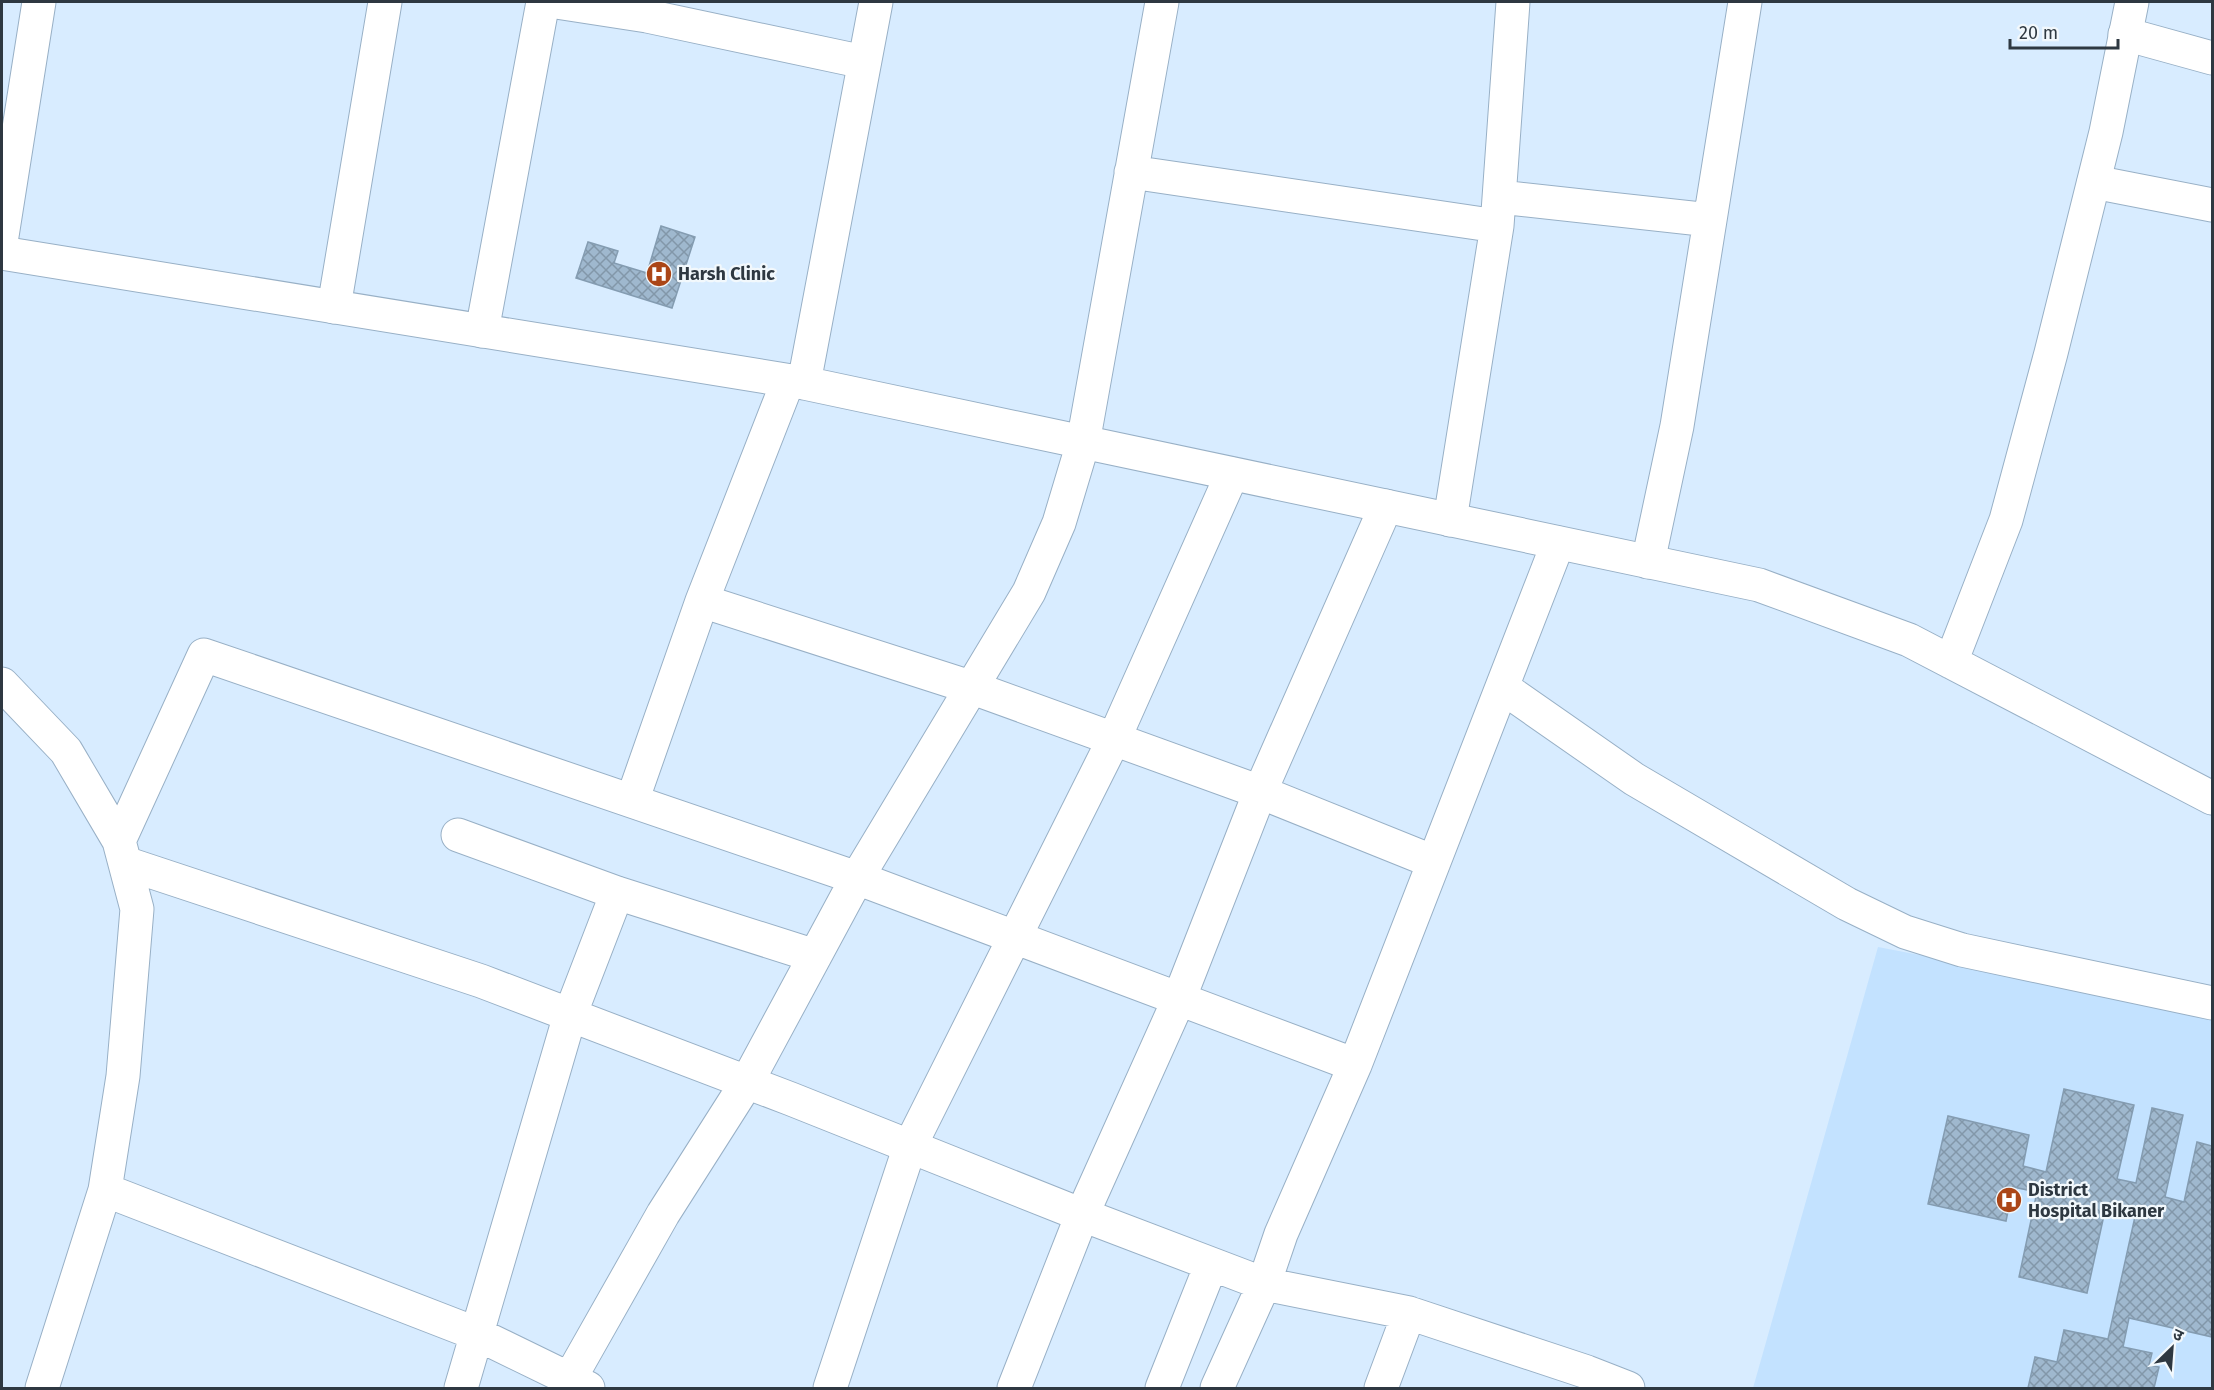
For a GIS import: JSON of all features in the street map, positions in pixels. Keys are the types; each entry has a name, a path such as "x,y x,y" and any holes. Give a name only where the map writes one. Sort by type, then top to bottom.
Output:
{"street":[{"path":"2,236 39,2"},
{"path":"334,307 386,2"},
{"path":"482,331 543,2"},
{"path":"556,2 647,16 709,15 864,62"},
{"path":"632,801 702,600 796,382 876,2"},
{"path":"105,1190 477,1334 578,1384 663,1214 747,1082 857,878 1029,592 1059,523 1083,443 1162,2"},
{"path":"1450,520 1498,212 1513,2"},
{"path":"1648,562 1677,426 1744,2"},
{"path":"1951,662 2006,520 2094,182 2132,2"},
{"path":"2126,34 2212,58"},
{"path":"1131,172 1498,212 1710,220"},
{"path":"2094,182 2212,205"},
{"path":"2,253 796,382 1759,585 1909,640 2212,798"},
{"path":"830,1389 910,1146 1114,739 1232,474"},
{"path":"1014,1389 1082,1215 1179,999 1260,792 1386,506"},
{"path":"1217,1389 1264,1284 1281,1234 1355,1065 1558,543"},
{"path":"702,600 973,687 1260,792 1434,862"},
{"path":"122,852 204,655 857,878 1355,1065"},
{"path":"2,684 66,751 122,852 137,909 123,1076 105,1190 42,1389"},
{"path":"1502,687 1634,779 1847,904 1905,932 1962,950 2212,1003"},
{"path":"458,835 617,893 815,956"},
{"path":"122,852 481,981 747,1082 1082,1215 1264,1284 1409,1313 1584,1380 1628,1389"},
{"path":"461,1389 570,1015 617,893"},
{"path":"1162,1389 1211,1265"},
{"path":"1381,1389 1409,1313"}],"shaded area":[{"name":"District Hospital Bikaner","path":"1878,947 2212,1011 2212,1388 1753,1388"}],"building":[{"path":"661,226 695,237 672,308 576,278 588,242 618,251 614,263 647,273"},
{"path":"2064,1089 2134,1105 2117,1179 2136,1183 2152,1108 2183,1115 2165,1197 2184,1202 2197,1142 2212,1146 2212,1337 2129,1318 2123,1347 2152,1353 2149,1365 2159,1367 2154,1388 2028,1388 2035,1357 2057,1362 2064,1330 2108,1339 2136,1212 2106,1206 2087,1293 2019,1277 2037,1192 2013,1187 2006,1221 1928,1204 1948,1116 2029,1135 2023,1166 2046,1172"}],"place":[{"name":"Harsh Clinic","path":"659,274"},
{"name":"District Hospital Bikaner","path":"2009,1200"}]}
